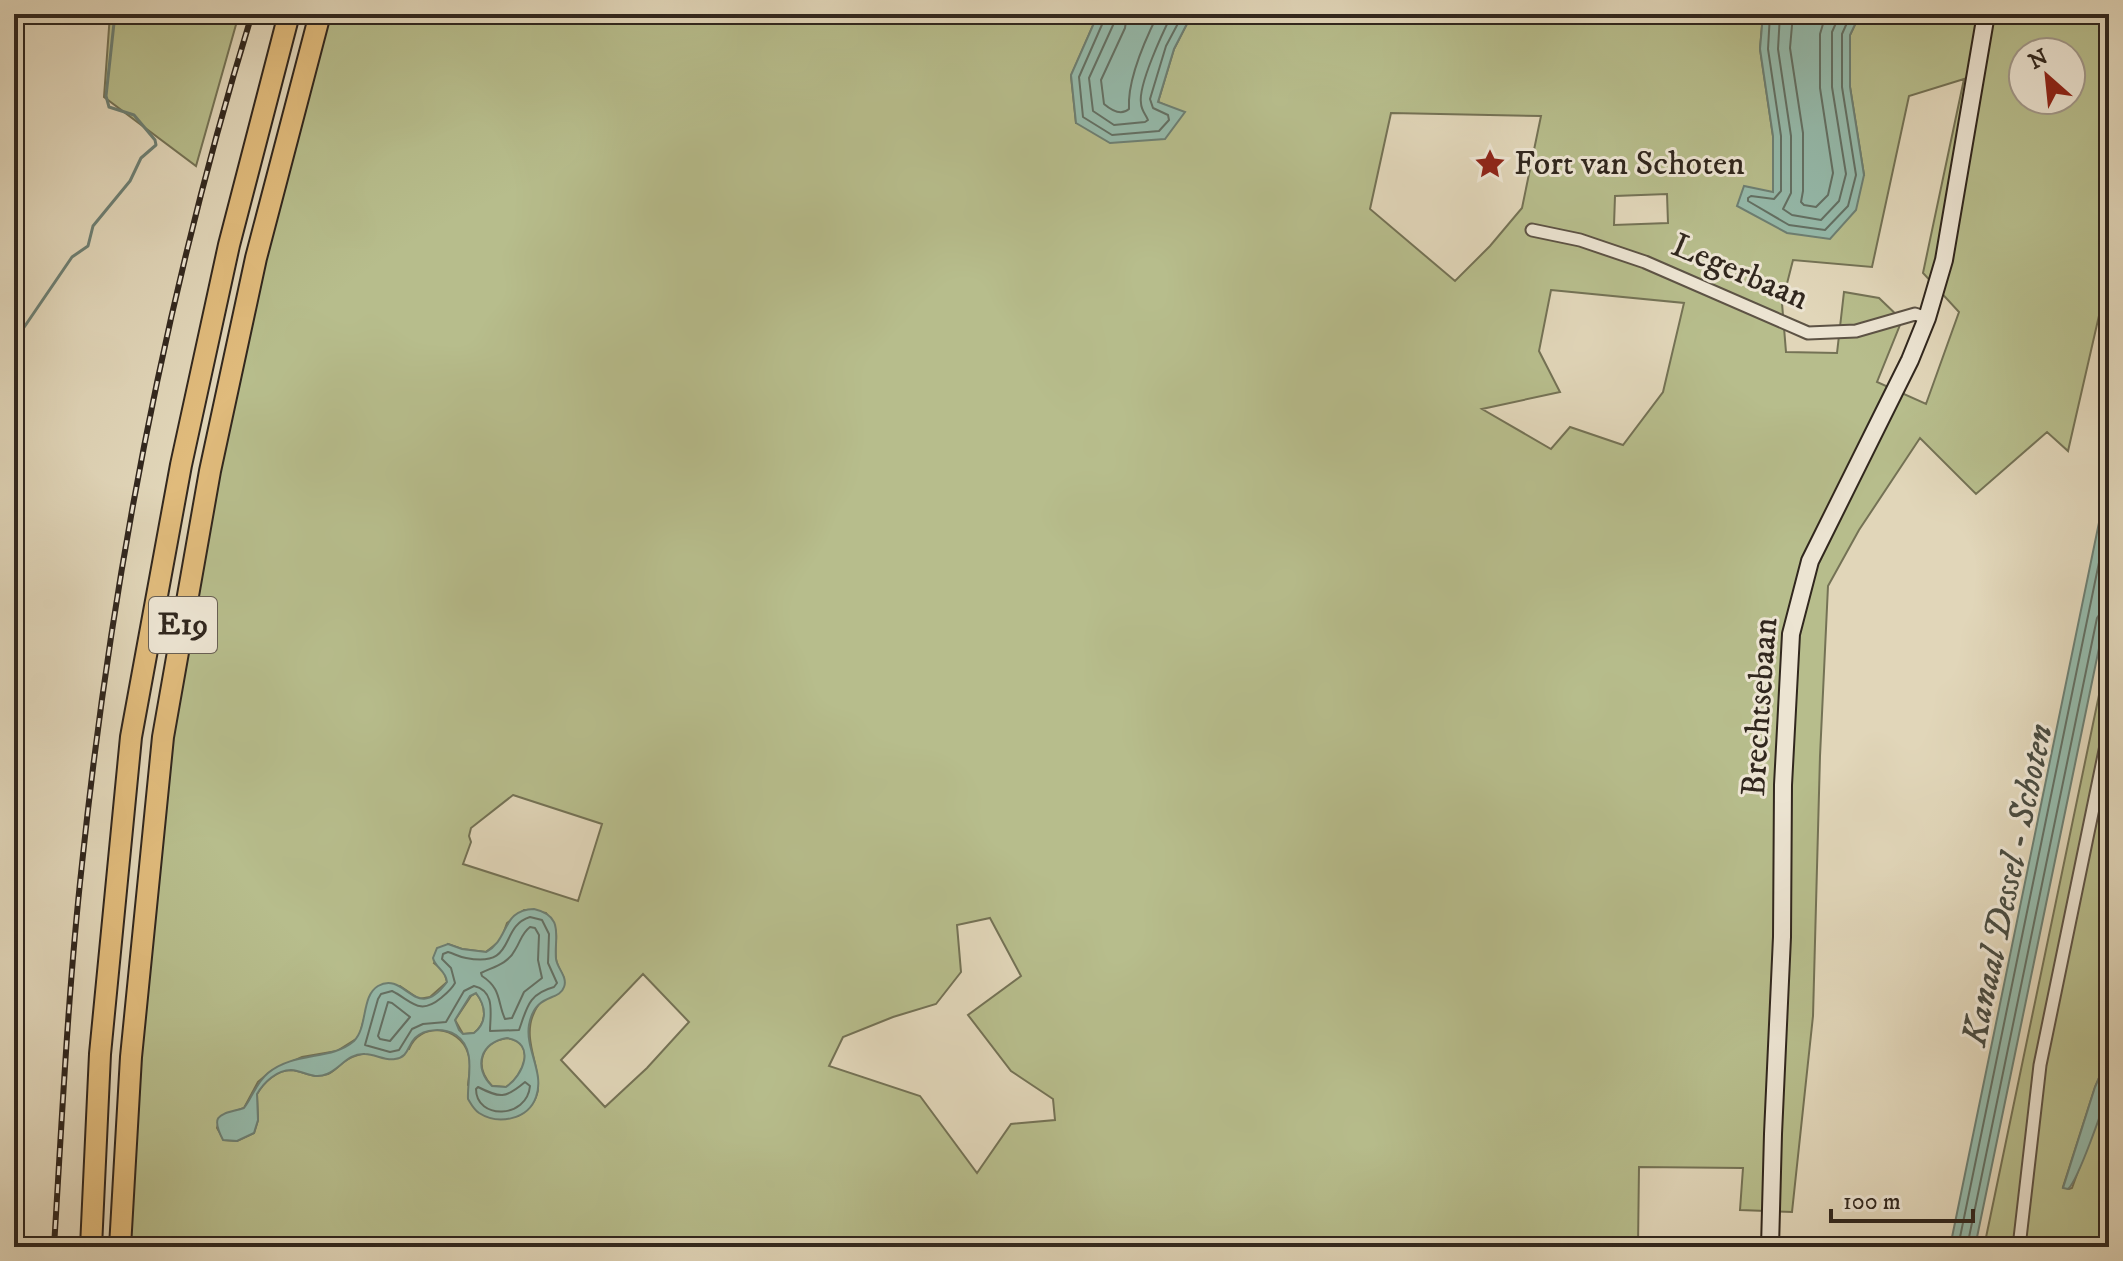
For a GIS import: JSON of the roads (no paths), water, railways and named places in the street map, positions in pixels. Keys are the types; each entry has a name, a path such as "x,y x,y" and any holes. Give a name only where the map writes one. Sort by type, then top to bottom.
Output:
{"highway":[{"name":"E19","path":"91,1247 100,1054 131,737 181,465 229,245 289,14"},
{"name":"E19","path":"120,1247 131,1057 163,737 210,471 253,273 320,14"}],"main road":[{"name":"Brechtsebaan","path":"1770,1247 1782,937 1783,785 1791,634 1810,561 1910,360 1927,318 1944,260 1986,14"}],"street":[{"name":"Legerbaan","path":"1532,230 1622,253 1808,333 1856,331 1915,314 1927,318"},
{"path":"2019,1247 2040,1065 2109,731"}],"water":[{"path":"1098,14 1192,14 1174,49 1158,102 1185,112 1165,139 1110,143 1076,123 1071,75"},
{"path":"1763,14 1860,14 1850,35 1850,87 1864,175 1856,210 1830,239 1787,233 1737,206 1744,186 1773,192 1773,136 1760,49"},
{"path":"2109,474 2109,600 1975,1247 1950,1247"},
{"path":"534,909 544,912 554,922 556,959 565,983 561,992 541,1002 532,1015 529,1034 538,1088 532,1105 526,1111 503,1119 477,1112 468,1099 470,1065 467,1048 456,1035 435,1030 419,1035 400,1058 359,1054 322,1076 291,1070 276,1074 257,1094 258,1120 254,1133 237,1141 223,1140 217,1120 229,1112 244,1108 268,1073 290,1062 335,1051 354,1041 361,1028 369,997 378,986 388,983 396,985 418,998 427,999 447,982 433,958 437,948 448,944 486,952 499,940 516,914","holes":["476,993 483,1008 482,1024 474,1033 463,1034 455,1020 470,996","507,1038 522,1046 522,1068 506,1087 492,1086 483,1071 482,1057 491,1045"]},
{"path":"2109,1055 2109,1087 2097,1124 2072,1183 2068,1189 2063,1188 2095,1087"}],"waterway":[{"path":"14,342 72,257 88,246 93,226 130,181 141,158 156,145 134,115 109,107 106,96 115,14"}],"railway":[{"path":"54,1247 77,912 109,649 146,435 169,329 194,223 252,14"}],"place":[{"name":"Fort van Schoten","path":"1490,164"}],"water label":[{"name":"Kanaal Dessel - Schoten","path":"2008,885"}]}
